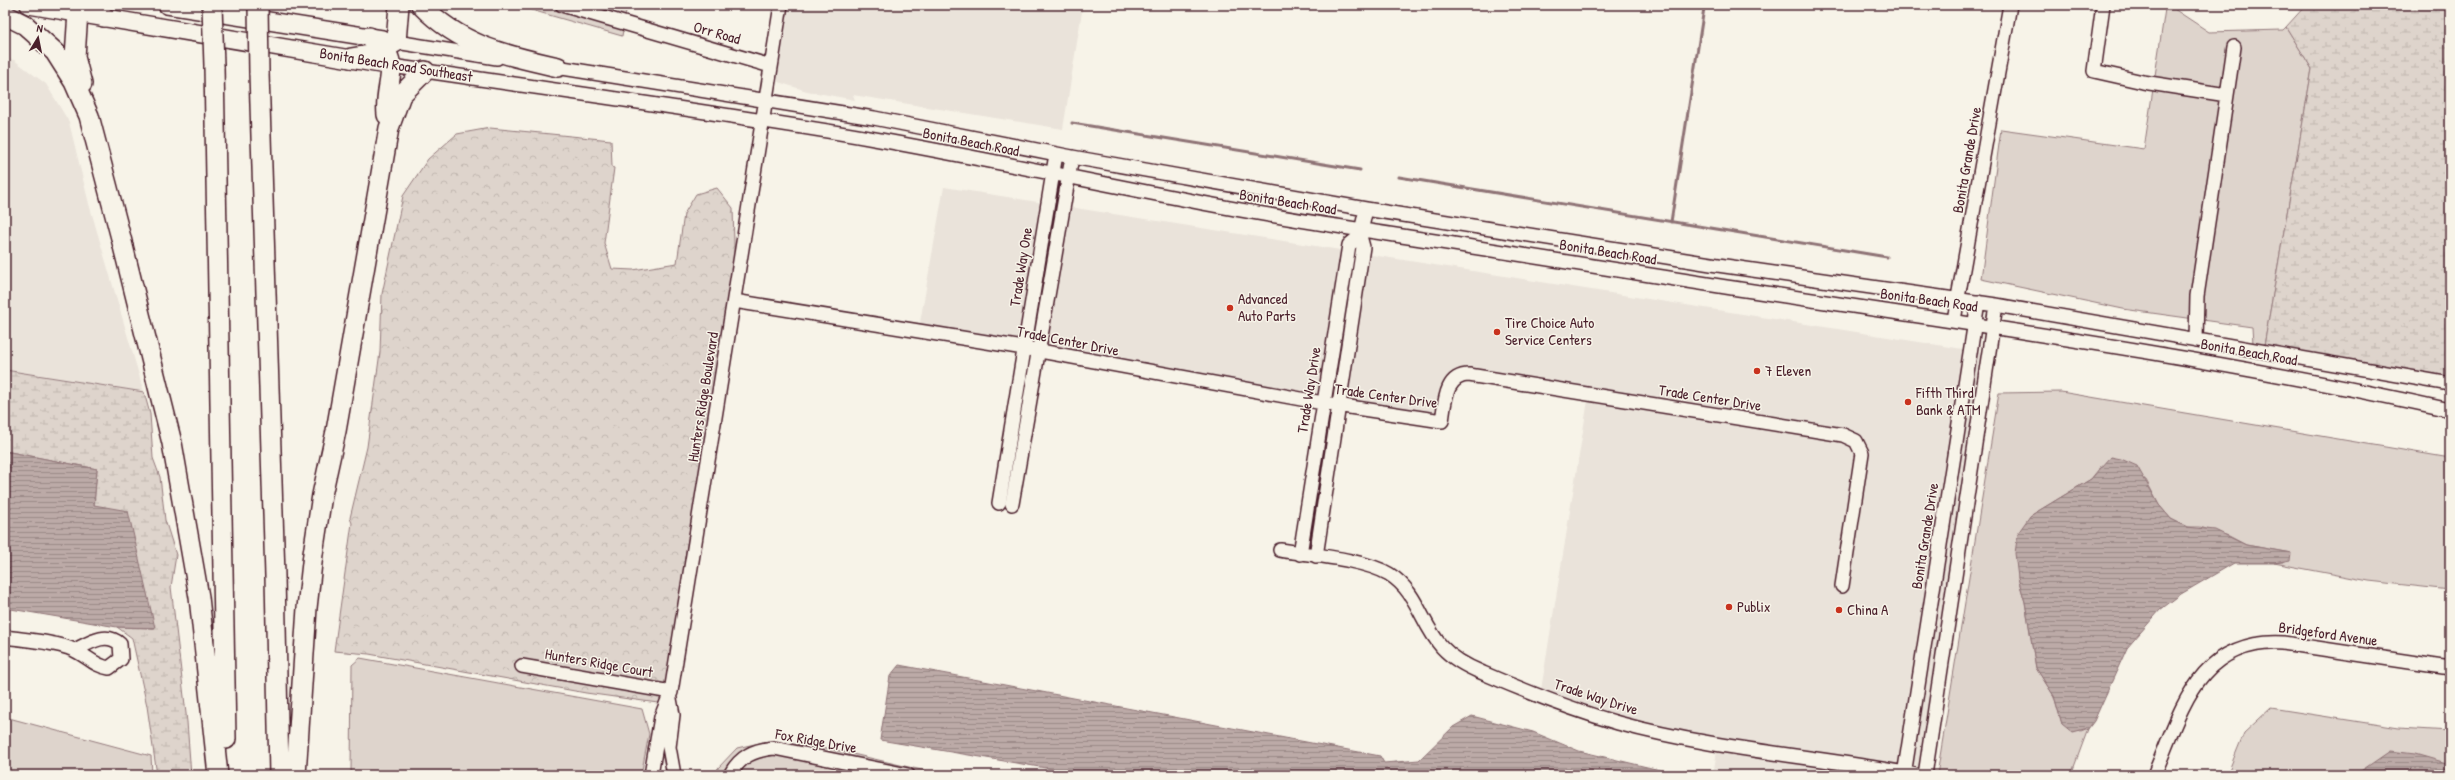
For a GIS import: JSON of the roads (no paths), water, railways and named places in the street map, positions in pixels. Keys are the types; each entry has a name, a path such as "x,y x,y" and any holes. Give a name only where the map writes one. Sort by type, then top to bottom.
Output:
{"highway":[{"path":"212,5 226,775"},
{"path":"258,5 275,568 279,775"},
{"path":"388,128 386,109 391,52 400,18 399,5"},
{"path":"421,5 452,31 495,52 558,67"},
{"path":"91,10 75,57 89,116 122,238 172,443 199,597 218,775"},
{"path":"5,14 24,25 55,52 74,82 89,116"},
{"path":"369,37 391,52"},
{"path":"351,58 391,52"},
{"path":"296,775 307,608 315,539 388,128 401,95 410,84 425,71"}],"main road":[{"name":"Bonita Beach Road Southeast","path":"29,5 91,10 351,58"},
{"name":"Bonita Beach Road Southeast","path":"167,5 369,37"}],"street":[{"name":"Orr Road","path":"562,5 771,66"},
{"name":"Hunters Ridge Boulevard","path":"651,775 661,717 670,695 781,5"},
{"name":"Bonita Grande Drive","path":"1954,320 2010,5"},
{"path":"2103,5 2094,71 2143,82 2227,95"},
{"path":"2196,340 2197,296 2234,47"},
{"name":"Bonita Beach Road Southeast","path":"391,52 558,67 766,100"},
{"name":"Bonita Beach Road Southeast","path":"391,52 425,71 763,121"},
{"name":"Bonita Beach Road","path":"766,100 874,118 1072,157 1366,209 1704,263 1978,302 2450,384"},
{"name":"Bonita Beach Road","path":"763,121 887,142 1202,204 1360,232 1975,323 2225,364 2333,384 2450,410"},
{"name":"Trade Way One","path":"999,503 1056,154"},
{"name":"Trade Way One","path":"1012,504 1072,157"},
{"name":"Trade Way Drive","path":"1300,554 1349,245 1360,232 1366,209"},
{"name":"Trade Way Drive","path":"1316,556 1363,247 1360,232"},
{"name":"Trade Center Drive","path":"734,301 1024,348 1039,352 1323,403 1442,421 1449,386 1458,377 1470,375 1851,437 1859,445 1862,453 1842,586"},
{"name":"Bonita Grande Drive","path":"1908,774 1978,302"},
{"path":"1925,775 1996,305"},
{"name":"Trade Way Drive","path":"1280,550 1377,568 1390,575 1413,597 1438,642 1458,661 1483,673 1577,710 1626,724 1717,744 1908,774"},
{"path":"5,637 75,650"},
{"name":"Bridgeford Avenue","path":"2154,775 2196,682 2217,660 2243,647 2268,642 2282,643 2450,668"},
{"name":"Hunters Ridge Court","path":"522,666 670,695"},
{"name":"Hunters Ridge Boulevard","path":"670,695 673,715 669,747 674,775"},
{"name":"Fox Ridge Drive","path":"730,775 742,758 756,750 774,748 880,772 908,775"}],"waterway":[{"path":"1671,222 1704,8"},
{"path":"1072,123 1360,170"},
{"path":"1399,177 1887,257"}],"place":[{"name":"Advanced Auto Parts","path":"1230,308"},
{"name":"Tire Choice Auto Service Centers","path":"1497,332"},
{"name":"7 Eleven","path":"1757,371"},
{"name":"Fifth Third Bank & ATM","path":"1908,402"},
{"name":"Publix","path":"1729,607"},
{"name":"China A","path":"1839,610"}]}
